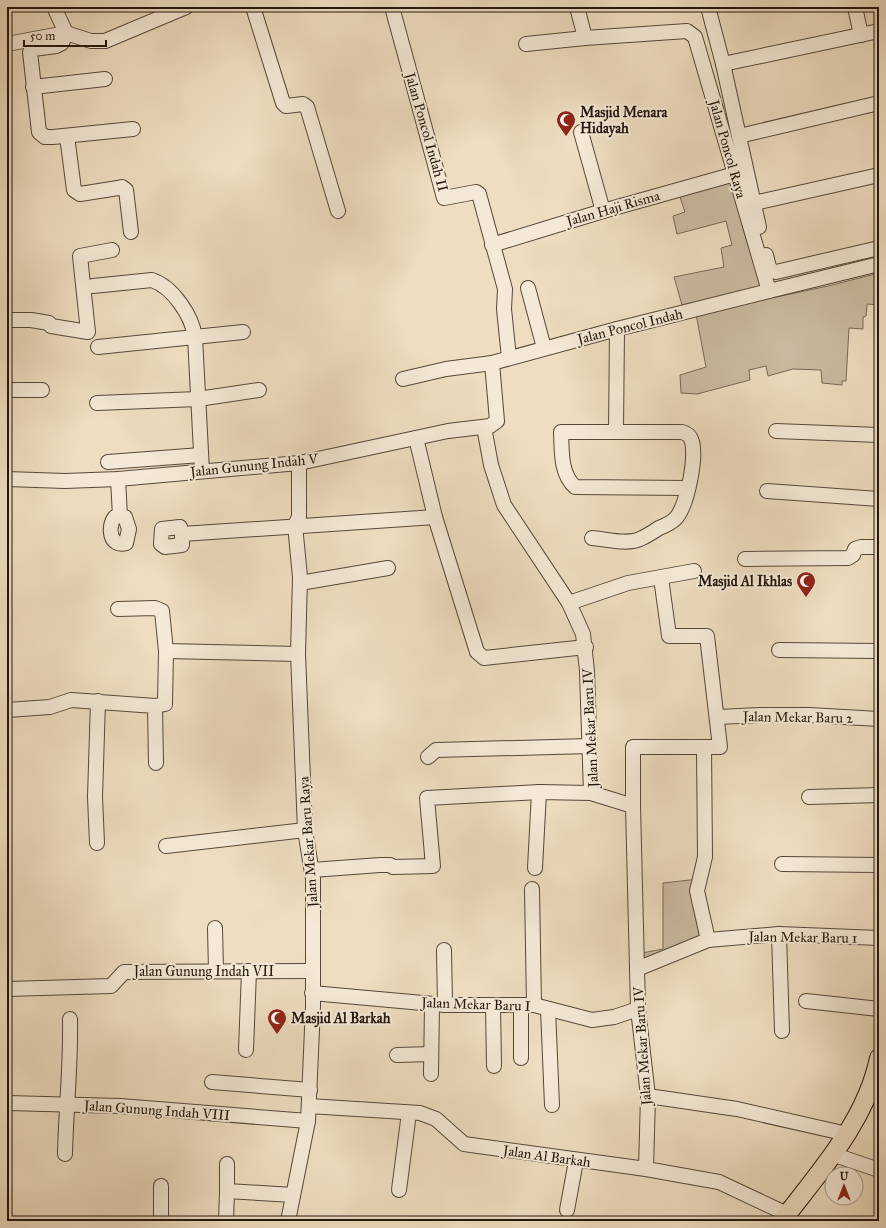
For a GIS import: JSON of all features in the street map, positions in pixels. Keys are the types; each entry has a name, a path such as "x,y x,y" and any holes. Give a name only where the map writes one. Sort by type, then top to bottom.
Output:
{"main road":[{"path":"784,1218 847,1134 860,1113 875,1086 879,1058"}],"street":[{"path":"54,7 66,33 62,43 56,46 33,49 30,52 39,132 45,137 133,129"},
{"path":"7,44 66,33 91,41 105,41 186,7"},
{"path":"253,7 283,103 286,106 303,104 307,107 338,211"},
{"name":"Jalan Poncol Indah II","path":"392,7 444,198 476,192 479,194 492,245"},
{"path":"577,7 585,38"},
{"path":"708,7 723,64 769,268 776,272 879,248"},
{"path":"855,7 861,35"},
{"name":"Jalan Poncol Raya","path":"526,44 585,38 687,31 695,37 769,291"},
{"path":"723,64 879,31"},
{"path":"33,87 104,79"},
{"path":"739,136 879,103"},
{"path":"580,132 603,211"},
{"path":"67,136 74,190 80,194 122,187 126,190 131,232"},
{"name":"Jalan Haji Risma","path":"492,245 603,211 735,174"},
{"path":"754,203 879,175"},
{"path":"492,245 505,289 504,309 509,358"},
{"path":"7,320 31,320 88,332 80,256 112,250"},
{"path":"769,291 879,264"},
{"path":"93,286 152,280 159,283 178,301 190,319 195,337 202,471"},
{"path":"528,288 544,348"},
{"name":"Jalan Poncol Indah","path":"403,379 446,369 492,363 617,328 769,291"},
{"path":"616,431 617,328"},
{"path":"98,347 243,332"},
{"name":"Jalan Mekar Baru IV","path":"492,363 491,465 504,504 569,603 583,634 586,647 591,793 633,806 638,1009 648,1096 646,1170"},
{"path":"7,390 42,390"},
{"path":"98,403 198,399 259,390"},
{"name":"Jalan Gunung Indah V","path":"7,479 65,481 299,463 448,431 491,424"},
{"path":"592,538 627,541 639,540 675,520 683,509 688,488 693,461 692,441 687,434 616,431 561,432 562,461 568,480 576,487 688,488"},
{"path":"776,431 879,435"},
{"path":"416,438 435,517 477,652 484,658 586,647"},
{"path":"108,462 201,455"},
{"name":"Jalan Mekar Baru Raya","path":"288,1221 308,1121 313,971 313,879 305,830 298,654 300,583 295,525 299,517 299,463"},
{"path":"118,478 120,516"},
{"path":"767,491 879,499"},
{"path":"182,534 295,525 435,517"},
{"path":"745,559 848,558 853,555 855,549 861,547 879,547"},
{"path":"300,583 388,568"},
{"path":"569,603 628,583 694,571"},
{"path":"633,806 633,747 720,747 718,716 707,636 669,636 662,585"},
{"path":"7,710 50,707 71,700 155,706 165,704 166,651 162,614 160,610 155,608 118,609"},
{"path":"779,650 879,651"},
{"path":"166,651 298,654"},
{"path":"97,843 95,797 98,701"},
{"path":"155,706 156,763"},
{"name":"Jalan Mekar Baru 2","path":"718,716 767,715 879,720"},
{"path":"428,757 436,750 590,746"},
{"path":"704,747 705,857 697,891 708,940"},
{"path":"312,870 380,865 390,865 393,867 433,866 427,798 539,792 591,793"},
{"path":"535,868 539,792"},
{"path":"809,797 879,796"},
{"path":"166,846 305,830"},
{"path":"782,864 879,865"},
{"path":"522,1058 528,1005 532,889"},
{"path":"215,928 216,971"},
{"path":"778,934 782,1031"},
{"name":"Jalan Mekar Baru 1","path":"637,969 708,940 749,935 778,934 879,938"},
{"path":"431,1074 431,1054 444,950"},
{"path":"246,1050 249,971"},
{"name":"Jalan Gunung Indah VII","path":"7,989 111,986 124,972 313,971"},
{"name":"Jalan Mekar Baru I","path":"312,993 438,1005 528,1005 592,1020 614,1017 638,1009"},
{"path":"806,1001 879,1009"},
{"path":"494,1005 494,1066"},
{"path":"548,1009 552,1105"},
{"path":"65,1154 66,1104 71,1063 70,1019"},
{"path":"397,1055 431,1054"},
{"path":"212,1082 310,1090"},
{"path":"648,1096 737,1109 847,1134"},
{"name":"Jalan Gunung Indah VIII","path":"7,1103 120,1106 308,1121"},
{"name":"Jalan Al Barkah","path":"309,1106 420,1113 436,1119 464,1144 719,1182 784,1218"},
{"path":"399,1190 409,1113"},
{"path":"832,1154 879,1170"},
{"path":"567,1210 576,1161"},
{"path":"226,1221 227,1164"},
{"path":"160,1221 161,1186"},
{"path":"227,1191 293,1195"}],"shaded area":[{"path":"738,179 763,287 682,305 674,277 724,267 721,248 732,245 726,221 677,234 673,216 685,212 679,194"},
{"path":"879,273 879,305 867,304 866,316 863,317 863,329 849,328 846,381 842,381 842,385 822,383 821,370 793,369 768,376 766,366 749,370 750,380 697,394 681,393 680,375 706,367 696,314 828,286"},
{"path":"699,879 708,936 643,961 642,953 663,949 663,883"}],"place":[{"name":"Masjid Menara Hidayah","path":"566,137"},
{"name":"Masjid Al Ikhlas","path":"806,598"},
{"name":"Masjid Al Barkah","path":"277,1035"}]}
